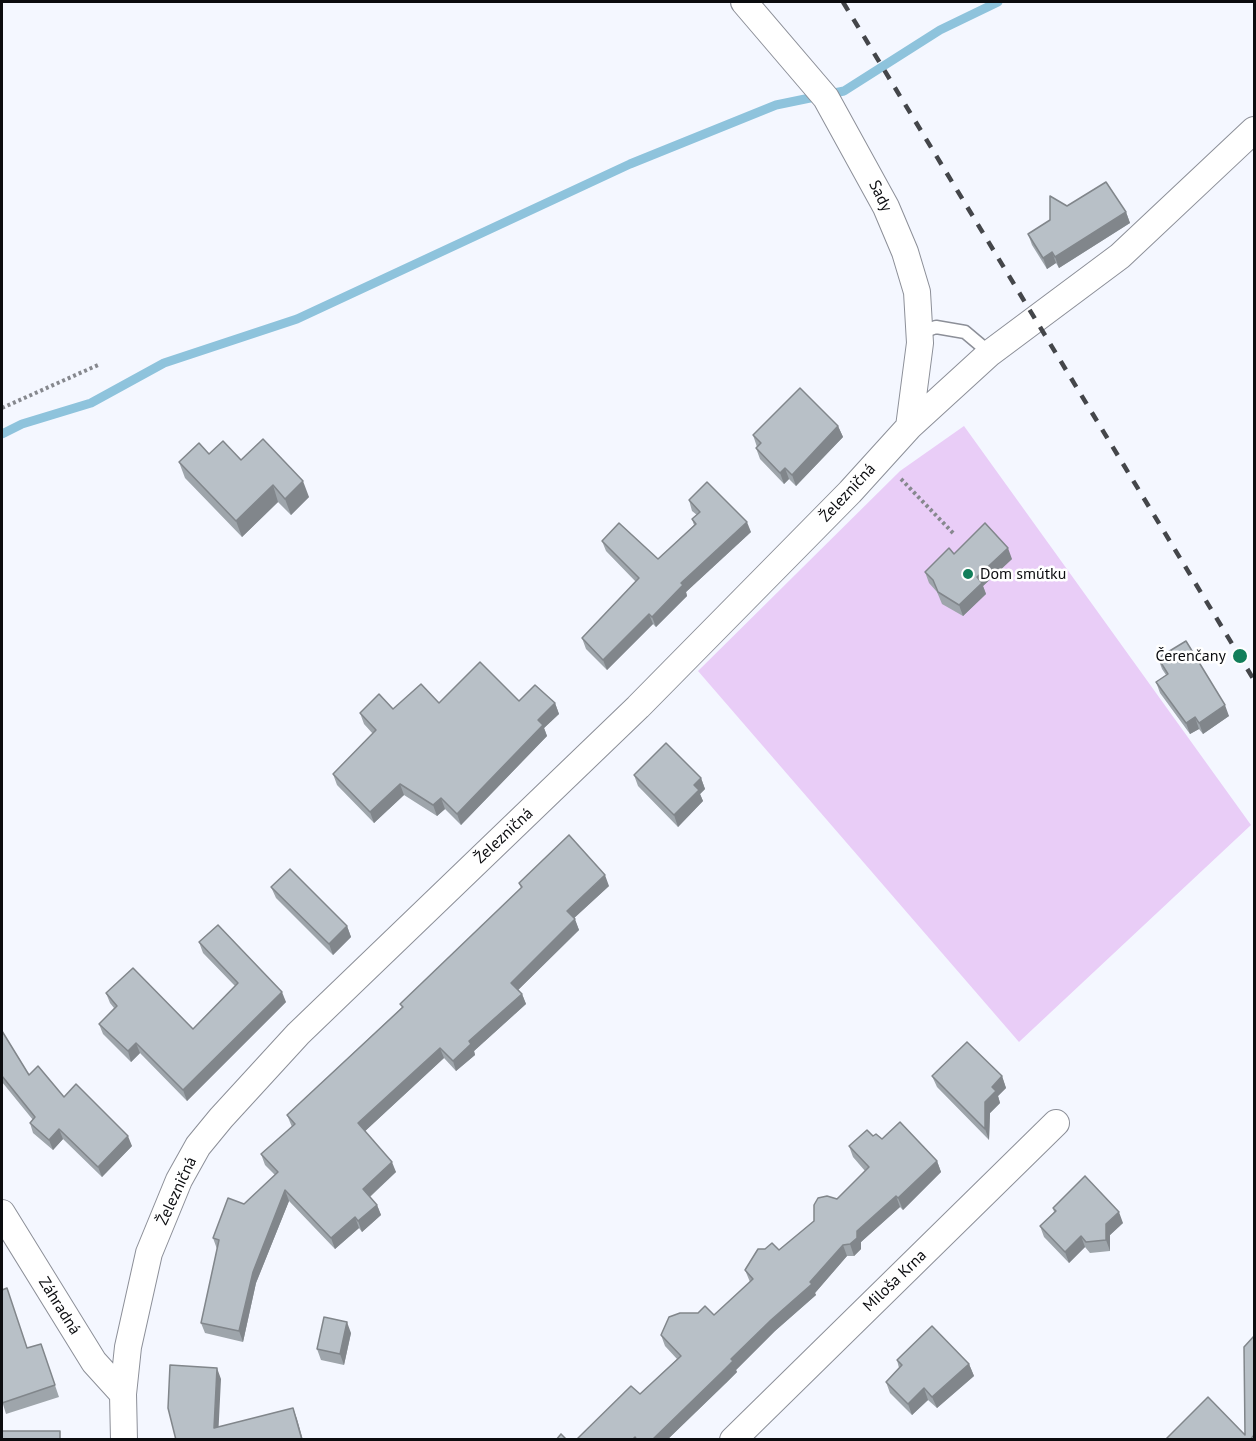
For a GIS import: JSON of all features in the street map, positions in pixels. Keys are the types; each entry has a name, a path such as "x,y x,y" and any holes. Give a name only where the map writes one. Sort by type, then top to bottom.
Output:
{"street":[{"name":"Sady","path":"744,2 811,78 853,144 886,207 905,252 916,292 919,333 918,364 909,427"},
{"name":"Železničná","path":"124,1440 123,1394 128,1347 149,1253 179,1180 198,1146 220,1118 298,1034 638,707 909,427 990,353 1120,256 1254,130"},
{"name":"Miloša Krna","path":"733,1440 1056,1123"},
{"name":"Záhradná","path":"2,1213 94,1362 123,1394"}],"lane":[{"path":"919,333 936,327 965,332 990,353"}],"path":[{"path":"2,408 98,365"},
{"path":"880,459 954,534"}],"shaded area":[{"path":"964,426 1251,825 1019,1042 698,671 900,471"}],"building":[{"path":"1106,182 1126,212 1055,257 1052,252 1043,258 1028,234 1050,220 1050,196 1067,206"},
{"path":"800,388 838,426 792,475 785,468 780,473 756,448 761,443 753,435"},
{"path":"263,439 303,481 285,499 273,485 236,521 179,462 199,443 209,454 223,441 241,460"},
{"path":"707,482 747,522 681,583 683,585 652,617 649,614 603,660 582,638 639,578 602,541 619,523 658,559 696,524 692,519 700,512 689,500"},
{"name":"Dom smútku","path":"985,523 1008,548 977,577 982,583 959,605 938,592 933,580 925,572 949,548 954,554"},
{"path":"1186,641 1225,705 1199,723 1195,717 1186,723 1156,682 1168,674 1158,658"},
{"path":"480,662 519,701 535,685 555,703 538,720 543,725 457,814 441,798 433,805 400,784 370,812 333,774 376,730 360,713 379,694 393,709 421,684 439,703"},
{"path":"666,743 701,778 694,785 699,790 674,815 634,775"},
{"path":"569,835 605,875 567,911 575,919 511,983 522,994 469,1041 471,1044 453,1061 440,1048 358,1123 392,1162 363,1189 377,1205 358,1221 355,1217 331,1238 285,1190 253,1272 239,1331 201,1323 219,1240 213,1238 228,1198 244,1204 278,1172 261,1154 295,1124 287,1115 403,1007 400,1004 522,887 519,883"},
{"path":"290,869 347,926 329,944 271,887"},
{"path":"218,925 282,992 183,1090 136,1043 128,1051 99,1024 117,1006 106,993 133,968 193,1029 238,983 199,942"},
{"path":"2,1031 29,1075 38,1066 64,1097 76,1084 128,1136 98,1167 59,1129 49,1140 30,1123 35,1117 2,1076"},
{"path":"967,1042 1002,1076 992,1087 996,1091 985,1102 985,1129 932,1076"},
{"path":"900,1122 937,1161 898,1198 896,1196 857,1231 857,1238 850,1244 843,1245 810,1282 812,1284 731,1359 733,1361 652,1440 637,1440 635,1437 632,1440 576,1440 631,1386 640,1394 681,1356 661,1335 669,1317 680,1313 698,1313 705,1306 714,1315 753,1279 745,1270 758,1249 765,1249 772,1243 779,1250 814,1221 814,1205 818,1198 827,1196 837,1199 869,1167 849,1146 867,1130 873,1136 876,1134 882,1139"},
{"path":"1085,1176 1119,1212 1106,1224 1106,1240 1086,1242 1081,1236 1065,1252 1040,1226 1056,1211 1053,1208"},
{"path":"7,1288 27,1348 41,1344 55,1385 2,1403 2,1290"},
{"path":"324,1317 347,1322 340,1354 317,1349"},
{"path":"932,1326 969,1364 932,1397 924,1388 908,1404 886,1382 902,1365 897,1360"},
{"path":"1254,1336 1254,1435 1250,1440 1165,1440 1208,1397 1245,1435 1244,1347"},
{"path":"170,1365 217,1368 214,1428 293,1408 302,1440 176,1440 168,1408"},
{"path":"2,1431 60,1431 60,1440 2,1440"},
{"path":"561,1434 567,1440 556,1440"}],"waterway":[{"path":"2,434 22,424 91,403 164,363 297,319 630,164 776,105 844,91 940,30 998,2"}],"railway":[{"path":"843,2 1254,680"}],"place":[{"name":"Dom smútku","path":"968,574"},
{"name":"Čerenčany","path":"1240,656"}]}
